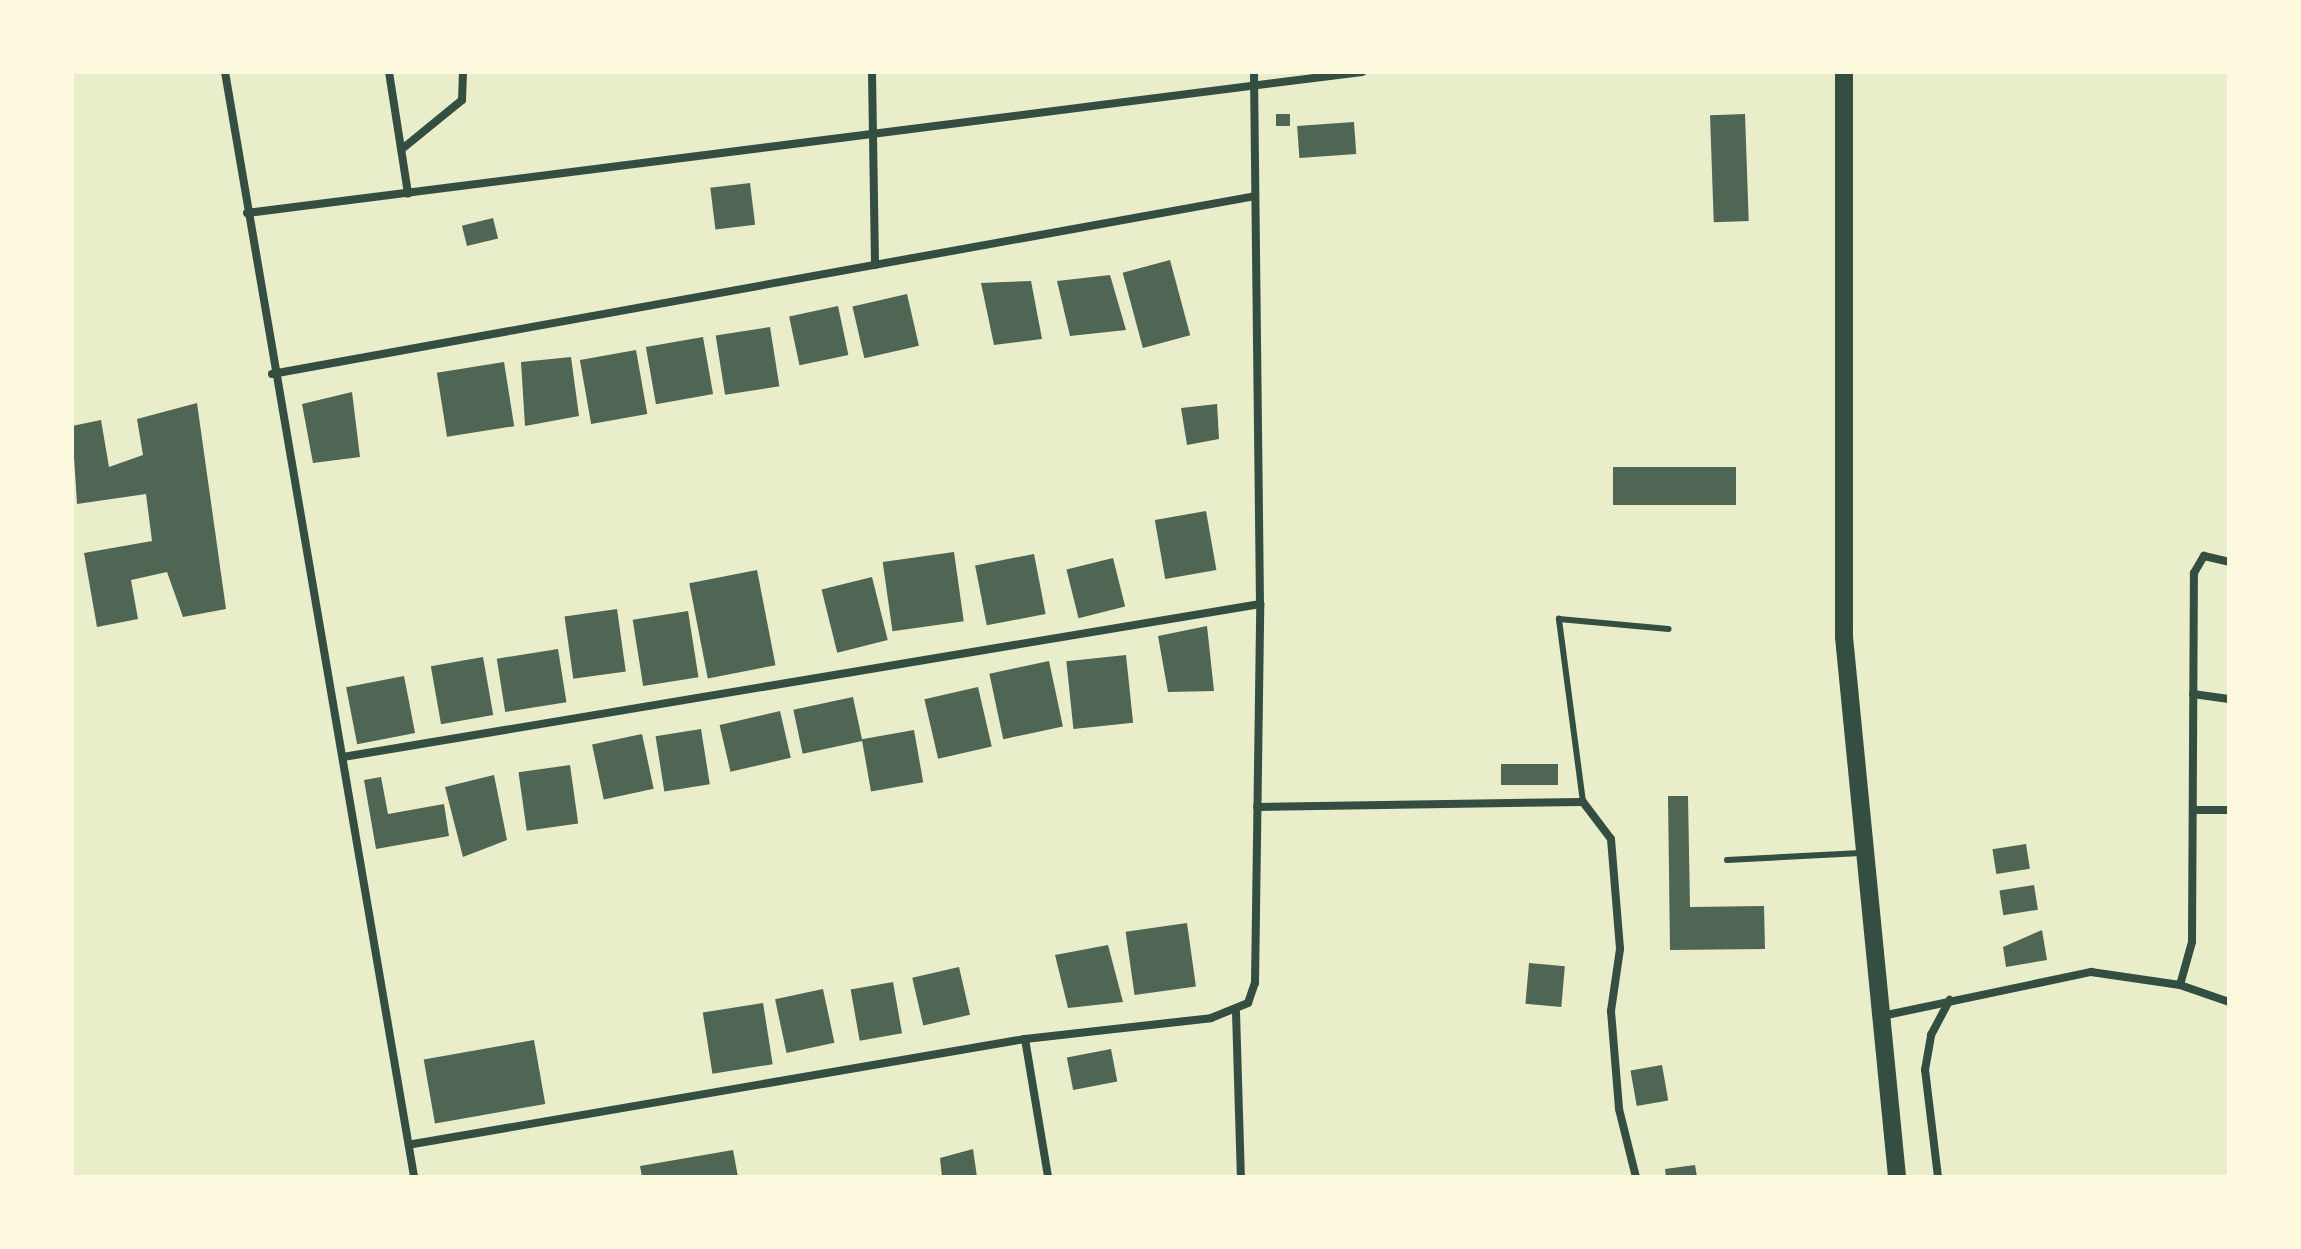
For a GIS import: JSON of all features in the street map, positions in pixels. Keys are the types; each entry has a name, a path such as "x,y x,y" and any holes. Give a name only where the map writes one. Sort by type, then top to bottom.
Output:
{"highway":[{"path":"1844,72 1844,637 1861,853 1897,1177"}],"street":[{"path":"225,72 272,374 413,1144 414,1177"},
{"path":"389,72 408,194"},
{"path":"402,149 462,100 463,72"},
{"path":"872,72 875,265"},
{"path":"413,1144 1025,1039 1236,1012 1248,1003 1255,983 1260,604 1254,72"},
{"path":"247,213 1362,72"},
{"path":"272,374 1255,196"},
{"path":"2180,985 2192,942 2196,560 2229,562"},
{"path":"343,757 1260,604"},
{"path":"2193,694 2229,699"},
{"path":"1257,807 1583,802 1611,839 1620,949 1611,1011 1619,1109 1636,1177"},
{"path":"2195,810 2229,810"},
{"path":"1878,1017 2091,972 2180,985 2229,1002"},
{"path":"1938,1177 1925,1070 1931,1035 1950,1000"},
{"path":"1236,1012 1241,1177"},
{"path":"1025,1039 1048,1177"}],"lane":[{"path":"1583,802 1559,619 1669,629"},
{"path":"1727,860 1861,853"}],"building":[{"path":"1276,114 1290,114 1290,126 1276,126"},
{"path":"1745,114 1749,221 1714,222 1710,115"},
{"path":"1354,122 1356,154 1299,158 1297,126"},
{"path":"750,183 755,225 715,230 710,188"},
{"path":"493,218 498,238 467,246 462,226"},
{"path":"1170,260 1190,335 1143,348 1123,273"},
{"path":"1110,275 1126,330 1070,336 1057,281"},
{"path":"1031,281 1042,339 994,345 981,283"},
{"path":"907,294 919,346 864,358 852,307"},
{"path":"838,306 848,355 799,365 789,316"},
{"path":"770,327 779,386 725,395 716,336"},
{"path":"703,337 713,394 656,404 646,347"},
{"path":"636,350 647,414 591,424 580,360"},
{"path":"571,357 579,416 525,426 521,362"},
{"path":"504,362 514,426 447,437 437,373"},
{"path":"352,392 360,457 313,463 302,404"},
{"path":"197,403 226,609 183,617 167,572 131,580 138,619 97,627 84,553 152,541 146,494 77,504 72,426 101,420 109,467 143,455 137,419"},
{"path":"1217,404 1219,439 1187,445 1181,408"},
{"path":"1613,467 1736,467 1736,505 1613,505"},
{"path":"1206,511 1216,570 1165,579 1155,520"},
{"path":"954,552 964,621 892,631 883,562"},
{"path":"1034,554 1046,614 987,625 975,565"},
{"path":"1113,558 1125,607 1079,618 1066,570"},
{"path":"757,570 776,665 708,678 689,583"},
{"path":"872,577 888,640 837,653 822,590"},
{"path":"617,609 626,671 573,679 565,616"},
{"path":"688,611 698,677 643,686 633,620"},
{"path":"1207,626 1214,691 1168,692 1158,636"},
{"path":"558,649 566,702 505,712 497,659"},
{"path":"1126,655 1133,723 1073,729 1066,661"},
{"path":"483,657 493,715 441,724 431,666"},
{"path":"1049,661 1063,727 1003,739 989,674"},
{"path":"404,676 415,733 357,744 346,687"},
{"path":"978,687 992,746 938,759 924,699"},
{"path":"853,697 862,741 803,754 793,710"},
{"path":"780,711 791,758 730,772 720,725"},
{"path":"701,729 710,784 664,792 656,736"},
{"path":"914,730 923,782 871,791 862,739"},
{"path":"642,734 654,789 604,799 592,745"},
{"path":"1501,764 1558,764 1558,785 1501,785"},
{"path":"570,765 578,823 527,831 519,772"},
{"path":"494,775 507,840 463,857 445,787"},
{"path":"381,777 388,814 444,804 449,836 376,849 364,780"},
{"path":"1668,796 1688,796 1690,907 1764,906 1765,949 1670,950"},
{"path":"2026,844 2030,869 1996,874 1992,849"},
{"path":"2034,885 2038,910 2003,915 1999,890"},
{"path":"1187,923 1196,986 1135,995 1126,932"},
{"path":"2042,930 2047,960 2006,967 2003,947"},
{"path":"1108,945 1123,1002 1068,1008 1055,955"},
{"path":"1529,963 1565,966 1561,1007 1525,1004"},
{"path":"959,967 970,1015 923,1026 912,978"},
{"path":"893,982 902,1033 860,1041 851,989"},
{"path":"823,989 834,1043 787,1053 775,999"},
{"path":"763,1003 773,1064 712,1074 703,1013"},
{"path":"534,1040 545,1104 435,1123 424,1059"},
{"path":"1111,1049 1117,1081 1073,1090 1067,1058"},
{"path":"1662,1065 1668,1100 1637,1106 1630,1071"},
{"path":"973,1149 977,1177 942,1177 940,1158"},
{"path":"733,1150 738,1177 642,1177 640,1166"},
{"path":"1695,1165 1697,1177 1666,1177 1665,1169"}]}
